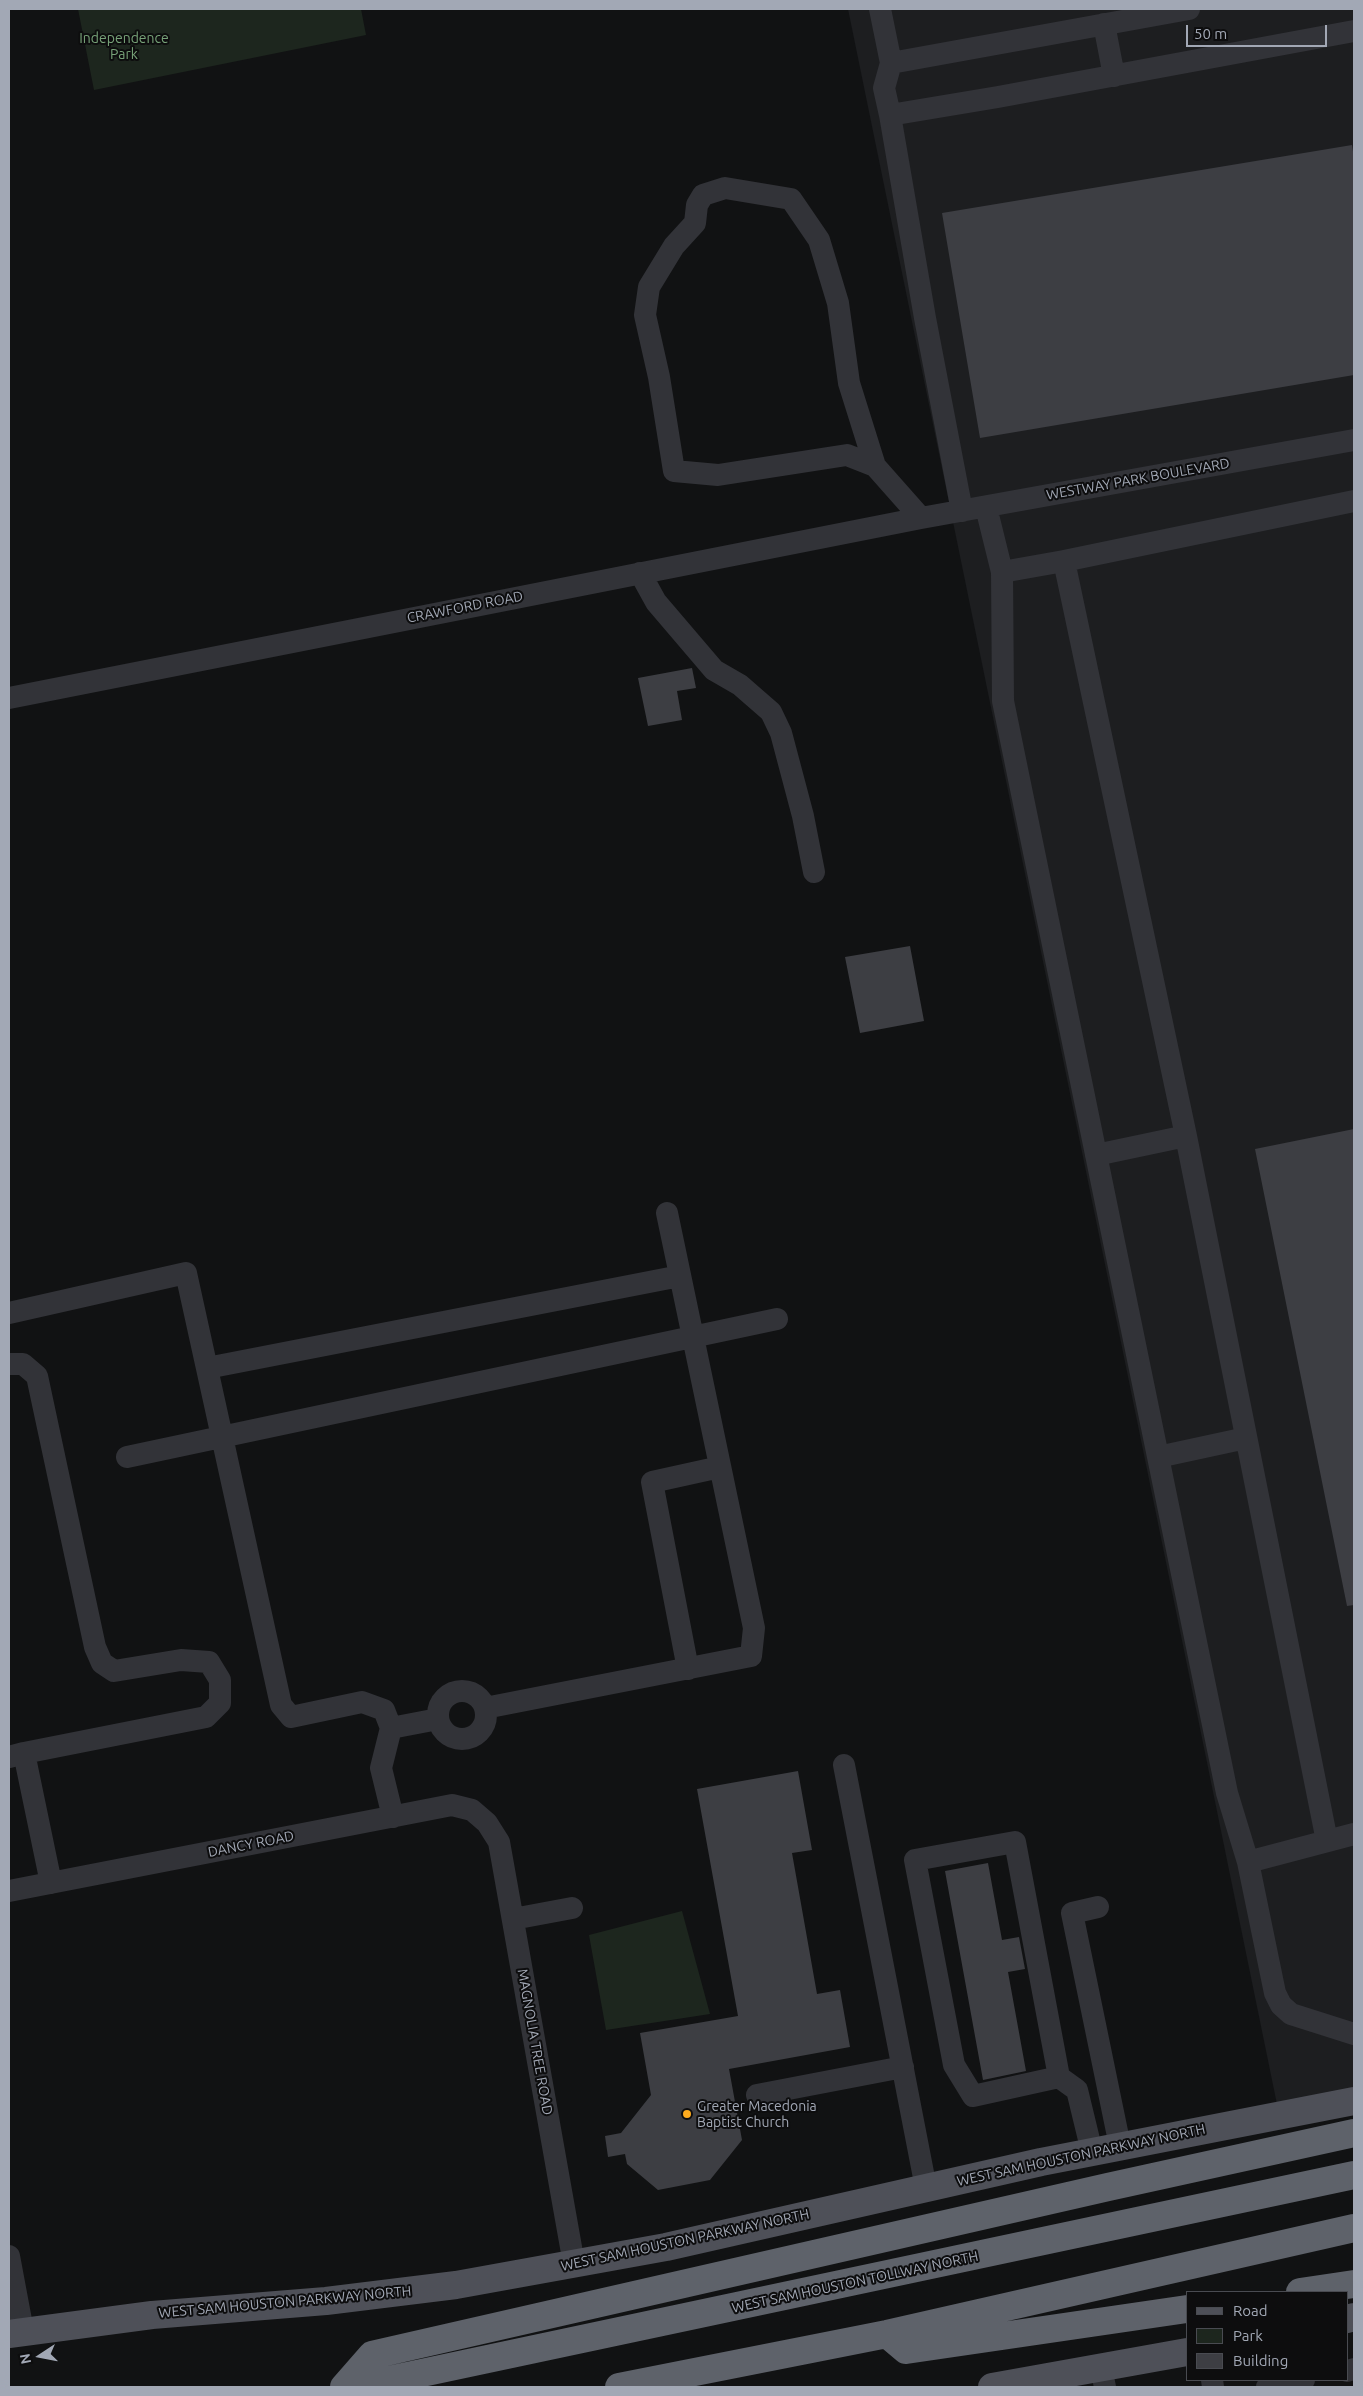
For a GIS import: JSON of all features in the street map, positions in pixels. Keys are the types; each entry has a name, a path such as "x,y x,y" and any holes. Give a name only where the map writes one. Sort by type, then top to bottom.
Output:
{"highway":[{"path":"344,2387 372,2355 1108,2187 1354,2133"},
{"name":"WEST SAM HOUSTON TOLLWAY NORTH","path":"356,2387 1354,2175"},
{"path":"619,2387 887,2334 1354,2228"},
{"path":"1307,2291 1354,2284"},
{"path":"887,2334 906,2350 1186,2309"}],"main road":[{"name":"WEST SAM HOUSTON PARKWAY NORTH","path":"16,2332 152,2315 326,2301 456,2285 666,2247 1120,2146 1354,2101"},
{"path":"992,2387 1103,2378 1186,2352"}],"street":[{"path":"880,9 891,63 884,88 924,318 962,511"},
{"path":"891,63 1104,24 1146,13 1189,9"},
{"path":"1104,24 1114,76"},
{"path":"890,115 1114,76 1354,31"},
{"path":"874,466 847,455 718,475 674,470 659,377 645,315 649,287 674,246 695,223 697,205 703,195 725,188 791,199 819,240 838,303 849,383 874,466 921,518"},
{"name":"WESTWAY PARK BOULEVARD","path":"921,518 1354,440"},
{"path":"1002,572 1354,501"},
{"path":"986,506 1002,572 1003,701 1226,1793 1248,1862 1275,1993 1281,2005 1291,2014 1354,2034"},
{"name":"CRAWFORD ROAD","path":"9,698 921,518"},
{"path":"1064,561 1186,1136 1327,1841"},
{"path":"640,573 656,602 714,670 740,685 771,712 781,733 803,816 814,872"},
{"path":"1096,1155 1186,1136"},
{"path":"486,1708 751,1656 754,1628 667,1213"},
{"path":"9,1313 186,1273 281,1705 291,1718 362,1702 384,1710 391,1728 382,1768 393,1817"},
{"path":"207,1368 680,1276"},
{"path":"127,1457 777,1319"},
{"path":"9,1364 23,1364 37,1376 95,1647 102,1663 114,1671 181,1660 209,1662 220,1680 220,1704 206,1717 16,1755 51,1883"},
{"path":"1158,1457 1246,1438"},
{"path":"688,1669 652,1482 720,1467"},
{"path":"468,1691 482,1700 486,1708 485,1723 475,1736 468,1739 452,1737 441,1726 438,1719 441,1703 453,1692 468,1691"},
{"path":"391,1728 438,1719"},
{"path":"844,1765 926,2188"},
{"name":"DANCY ROAD","path":"9,1891 452,1805 472,1810 488,1823"},
{"name":"MAGNOLIA TREE ROAD","path":"488,1823 499,1842 574,2264"},
{"path":"1248,1862 1354,1834"},
{"path":"1059,2077 974,2096 954,2065 915,1860 1015,1842 1059,2077 1077,2090 1092,2152"},
{"path":"1098,1907 1072,1913 1120,2146"},
{"path":"513,1919 572,1908"},
{"path":"757,2095 902,2067"},
{"path":"9,2260 16,2332"},
{"path":"1267,2387 1299,2381"}],"shaded area":[{"path":"848,9 1354,9 1354,2101 1279,2114"}],"green space":[{"name":"Independence Park","path":"78,9 361,9 366,35 94,90"},
{"path":"682,1911 710,2014 606,2030 589,1935"}],"building":[{"path":"1352,145 1354,158 1354,375 980,438 942,213"},
{"path":"692,668 696,688 677,691 682,720 648,726 638,678"},
{"path":"910,946 924,1021 860,1033 845,957"},
{"path":"1354,1129 1354,1605 1347,1606 1255,1149"},
{"path":"798,1771 812,1850 792,1853 817,1994 840,1990 850,2047 729,2069 742,2140 710,2180 658,2190 627,2164 625,2154 608,2157 605,2136 621,2133 651,2095 640,2033 738,2016 697,1789"},
{"path":"988,1863 1002,1940 1019,1937 1025,1969 1008,1972 1026,2071 983,2080 945,1871"}],"place":[{"name":"Greater Macedonia Baptist Church","path":"687,2114"}]}
